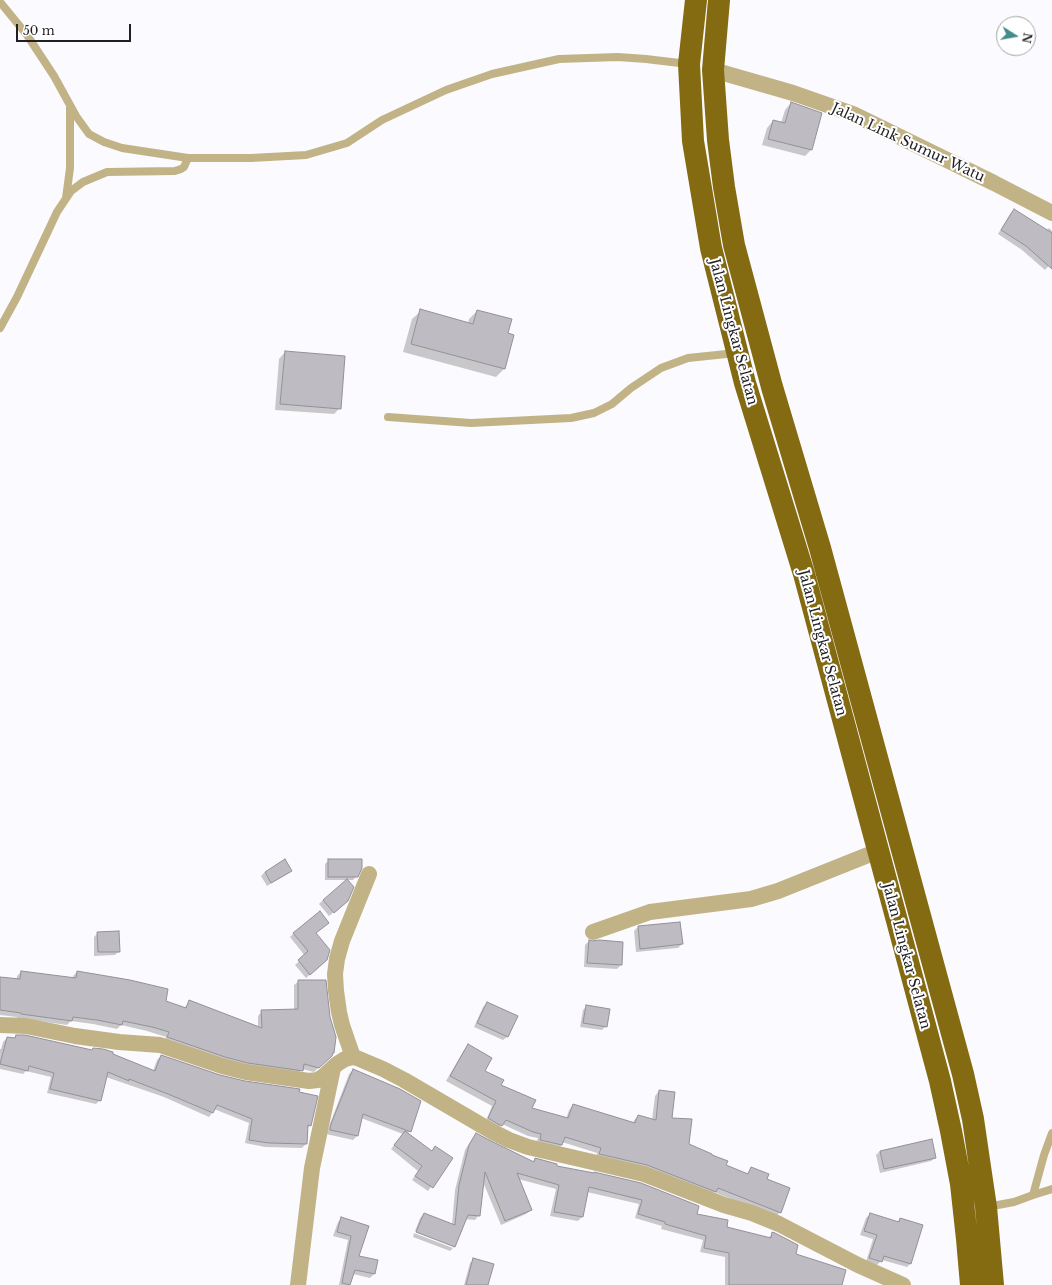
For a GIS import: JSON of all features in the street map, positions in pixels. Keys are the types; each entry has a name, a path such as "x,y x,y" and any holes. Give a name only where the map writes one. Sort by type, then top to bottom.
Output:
{"highway":[{"name":"Jalan Lingkar Selatan","path":"696,0 689,64 693,141 711,248 745,383 804,574 940,1081 961,1184 971,1285"},
{"name":"Jalan Lingkar Selatan","path":"719,0 713,70 718,140 727,208 734,244 772,387 820,548 963,1074 972,1119 986,1207 993,1285"},
{"path":"705,212 727,208"}],"street":[{"name":"Jalan Link Sumur Watu","path":"713,70 793,92 853,114 1052,213"},
{"path":"592,932 650,912 751,899 778,891 878,851"},
{"path":"353,1057 339,1012 335,974 337,958 342,941 369,874"},
{"path":"0,1025 26,1026 75,1036 119,1042 160,1045 222,1066 246,1072 309,1081 318,1080 341,1061 353,1057 383,1069 404,1080 492,1132 509,1140 528,1147 644,1174 724,1205 752,1213 779,1224 903,1285"},
{"path":"298,1285 312,1168 333,1068"}],"lane":[{"path":"0,2 28,35 54,76 76,116 89,134 104,142 122,148 188,158 251,158 306,155 347,143 382,120 446,90 492,74 558,59 618,57 689,64"},
{"path":"65,201 70,168 70,105"},
{"path":"0,328 17,297 58,212 72,191 83,182 107,172 175,171 184,167 188,158"},
{"path":"388,418 471,423 571,418 594,413 612,404 631,388 660,368 688,358 737,353"},
{"path":"1033,1195 1044,1155 1052,1133"},
{"path":"986,1207 1014,1202 1052,1189"}],"building":[{"path":"791,102 822,113 812,150 768,139 773,120 785,123"},
{"path":"1014,209 1052,233 1052,269 1026,246 1001,230"},
{"path":"420,309 473,324 477,310 512,319 508,333 514,335 505,369 411,344"},
{"path":"285,351 345,356 341,409 280,404"},
{"path":"285,859 292,871 271,883 265,872"},
{"path":"328,859 362,859 362,868 358,877 328,877"},
{"path":"347,879 354,887 348,901 334,913 323,900"},
{"path":"320,911 329,923 316,933 330,950 327,960 310,975 298,960 308,951 293,933"},
{"path":"680,922 683,944 640,949 638,926"},
{"path":"119,931 120,952 98,952 97,932"},
{"path":"589,940 623,942 622,965 587,963"},
{"path":"21,971 76,978 77,971 130,980 168,989 166,1001 186,1008 189,1000 262,1028 261,1010 298,1009 298,980 326,980 330,1017 336,1037 334,1053 319,1068 304,1064 303,1071 248,1063 225,1057 167,1037 169,1032 123,1021 122,1025 73,1017 72,1021 0,1010 0,977 20,979"},
{"path":"487,1002 518,1016 508,1037 477,1023"},
{"path":"586,1005 610,1009 607,1027 583,1023"},
{"path":"16,1035 25,1035 92,1050 93,1048 103,1049 155,1071 161,1055 220,1075 245,1081 300,1089 299,1092 318,1096 311,1126 308,1125 307,1144 269,1143 249,1140 252,1119 217,1105 213,1113 168,1094 129,1079 129,1081 108,1072 101,1101 50,1089 54,1073 29,1066 28,1071 0,1064 7,1037 15,1038"},
{"path":"468,1044 492,1058 485,1071 504,1080 501,1085 536,1100 532,1108 568,1118 573,1104 635,1123 638,1115 656,1120 659,1090 675,1092 672,1118 692,1119 689,1144 728,1161 726,1165 748,1174 751,1167 769,1174 767,1179 790,1188 781,1213 718,1188 716,1192 647,1165 599,1154 601,1148 565,1137 562,1145 540,1140 541,1134 506,1120 502,1126 498,1124 488,1118 496,1101 450,1076"},
{"path":"353,1069 400,1089 421,1101 411,1132 363,1114 358,1136 330,1130"},
{"path":"405,1131 432,1151 435,1146 453,1158 433,1188 415,1176 422,1166 394,1145"},
{"path":"476,1133 534,1162 535,1158 557,1164 557,1166 594,1172 641,1183 699,1206 697,1214 728,1220 727,1227 771,1238 772,1232 775,1233 798,1245 796,1254 846,1270 842,1285 729,1285 729,1253 704,1248 706,1236 665,1224 665,1222 638,1214 642,1200 589,1187 583,1217 554,1212 559,1185 517,1173 532,1210 505,1221 485,1172 480,1216 468,1215 455,1247 416,1232 424,1213 455,1225 459,1185 469,1145"},
{"path":"932,1139 936,1158 884,1169 880,1151"},
{"path":"870,1213 899,1222 900,1218 923,1225 911,1264 884,1256 882,1262 869,1258 877,1235 864,1231"},
{"path":"341,1217 369,1226 359,1256 378,1260 375,1274 355,1270 350,1285 342,1283 351,1236 337,1232"},
{"path":"473,1258 494,1264 488,1285 466,1285"}]}
